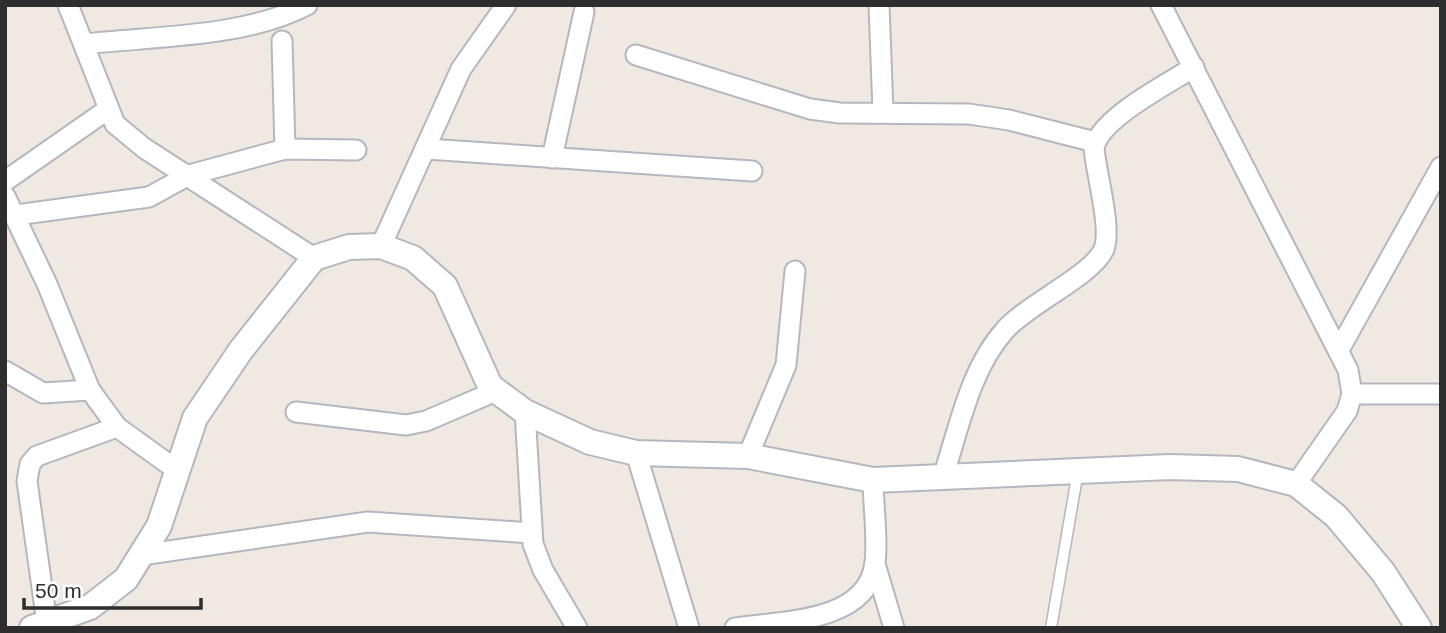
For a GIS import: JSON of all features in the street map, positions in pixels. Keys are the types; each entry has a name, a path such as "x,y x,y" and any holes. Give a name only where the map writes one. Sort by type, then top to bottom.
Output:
{"street":[{"path":"68,5 107,110 115,124 127,136 314,258"},
{"path":"84,44 246,26 273,20 307,5"},
{"path":"381,246 461,69 506,5"},
{"path":"879,5 883,112"},
{"path":"1161,5 1340,348 1352,394 1347,411 1296,484"},
{"path":"552,158 584,12"},
{"path":"282,41 285,149"},
{"path":"636,55 810,109 840,113 969,114 1010,120 1096,142"},
{"path":"943,477 976,377 998,339 1029,307 1097,261 1104,248 1106,233 1097,175 1096,142 1110,122 1194,67"},
{"path":"5,181 107,110"},
{"path":"16,215 149,197 189,175 285,149 356,150"},
{"path":"427,149 752,171"},
{"path":"1340,348 1441,167"},
{"path":"5,196 16,215 90,390 117,427 177,471"},
{"path":"117,427 37,456 30,464 27,481 39,625 90,607 126,579 159,526 195,418 241,350 314,258 349,247 381,246 413,258 444,286 490,386 524,412 590,442 636,453 748,456 873,480 1170,467 1238,469 1296,484 1335,516 1383,572 1419,628"},
{"path":"748,456 786,365 795,271"},
{"path":"5,371 43,393 90,390"},
{"path":"296,412 406,425 426,421 496,391"},
{"path":"1352,394 1441,394"},
{"path":"524,412 532,533 543,570 577,628"},
{"path":"636,453 689,628"},
{"path":"873,480 874,564 894,628"},
{"path":"141,555 368,522 532,533"},
{"path":"735,628 840,611 864,592 874,564"}],"lane":[{"path":"1051,628 1079,471"}]}
